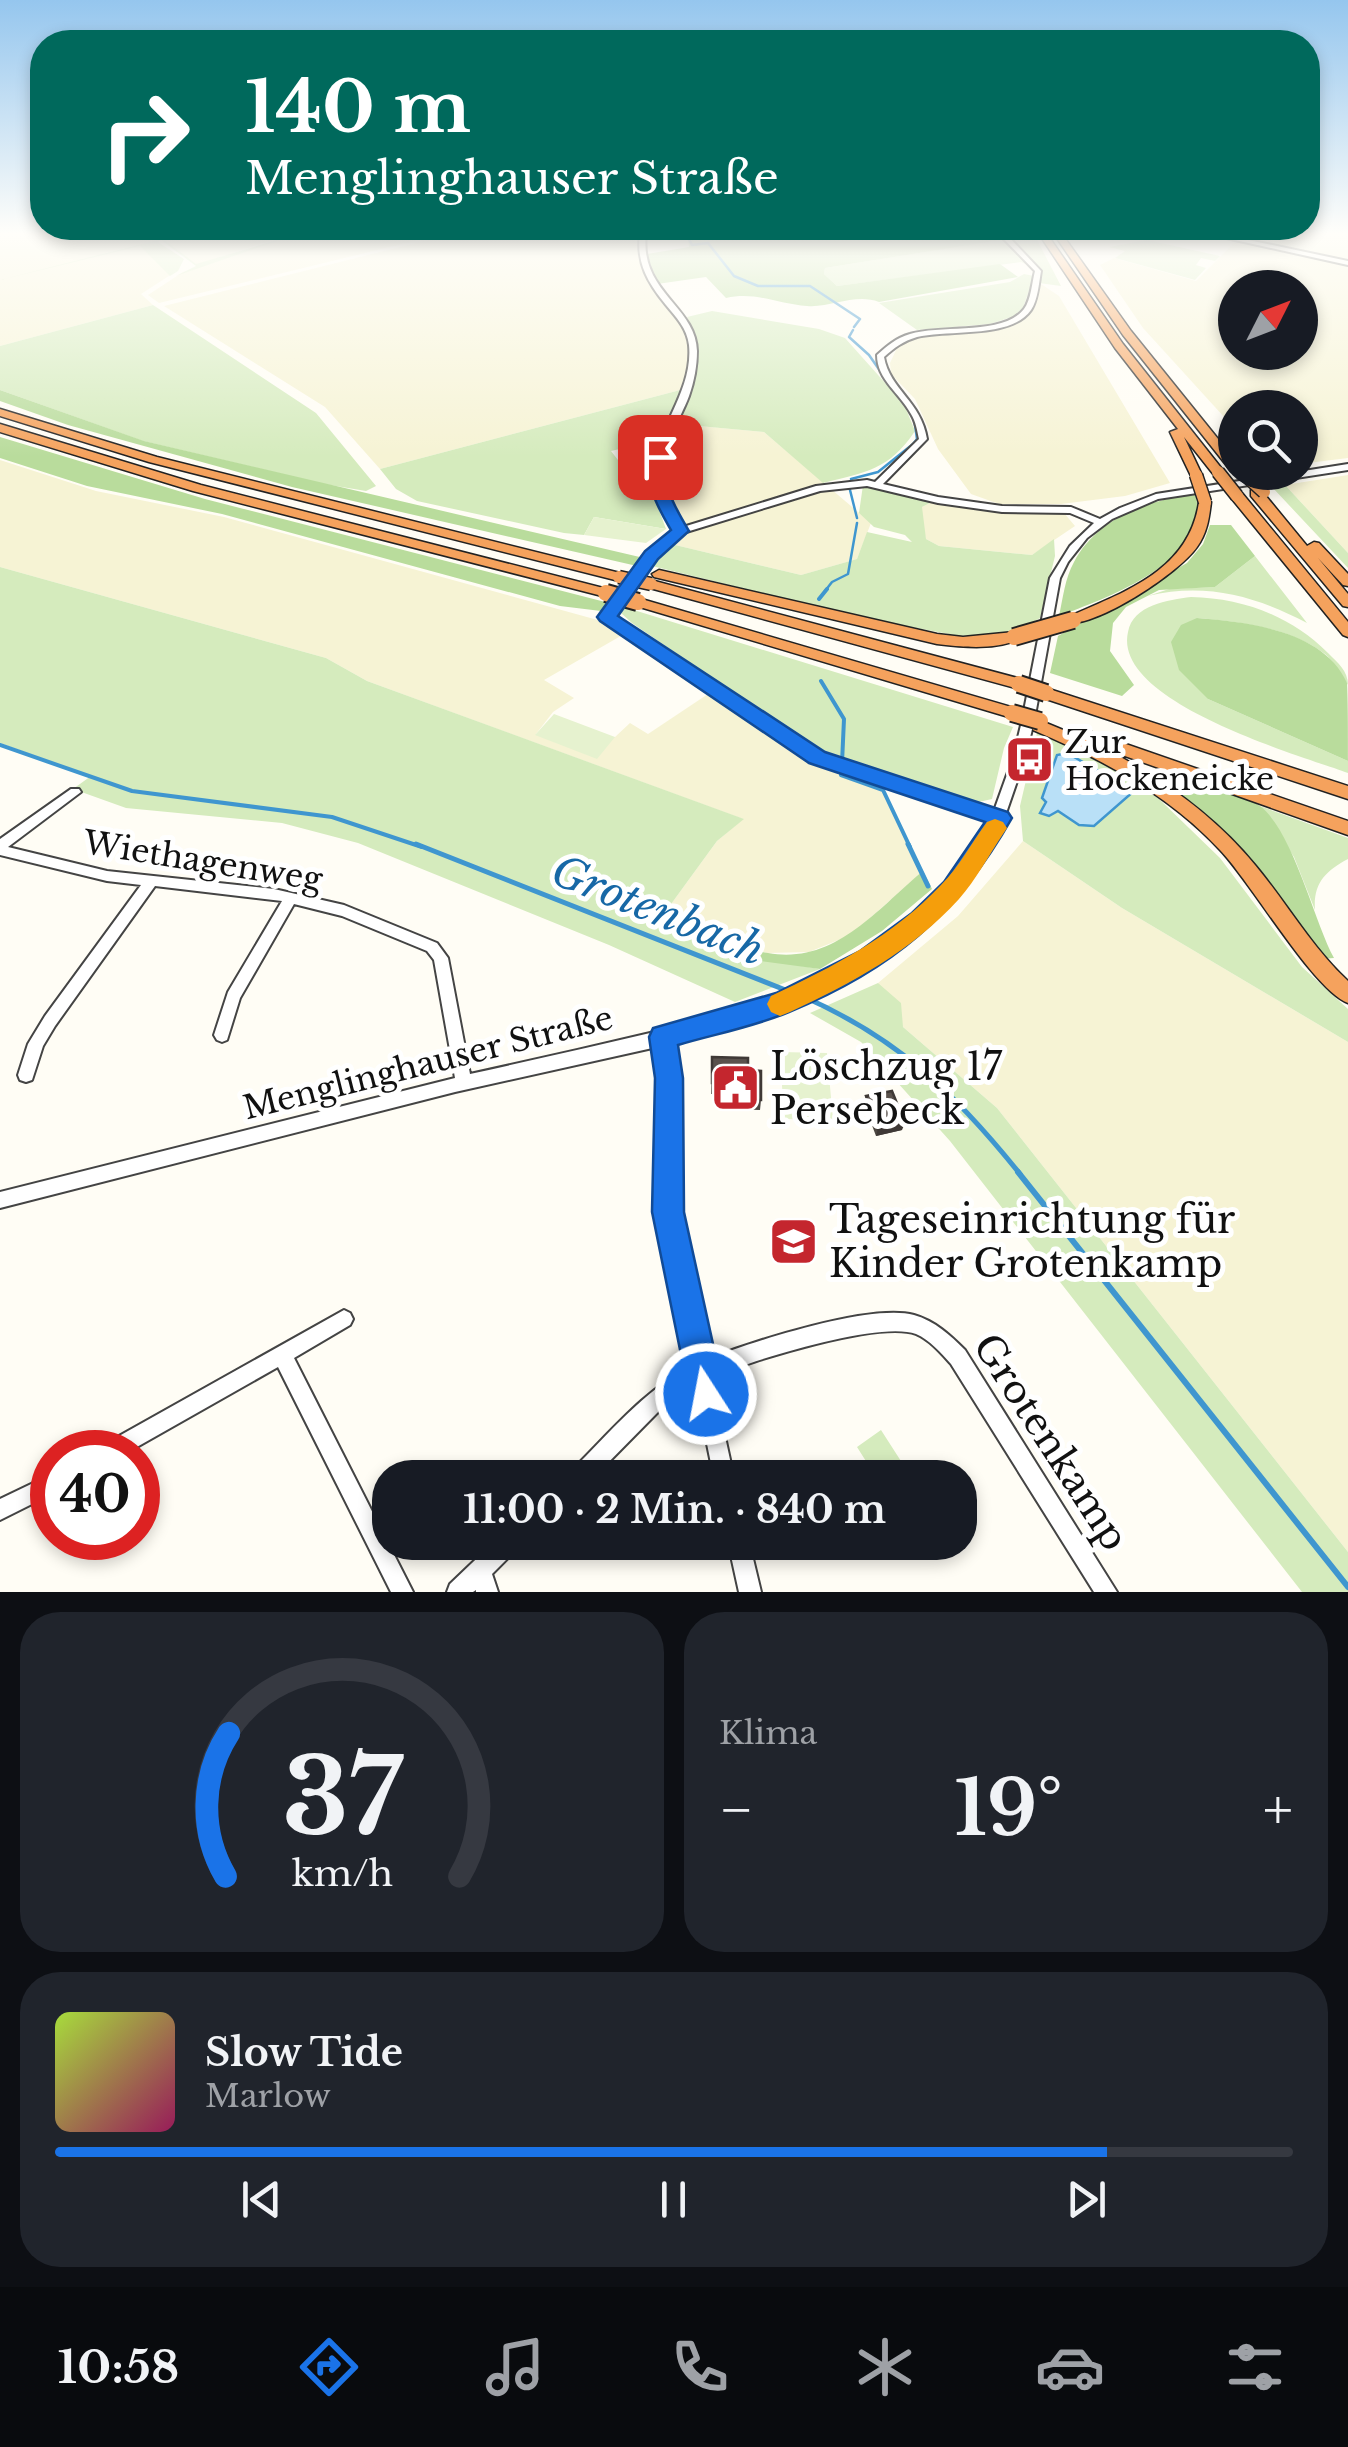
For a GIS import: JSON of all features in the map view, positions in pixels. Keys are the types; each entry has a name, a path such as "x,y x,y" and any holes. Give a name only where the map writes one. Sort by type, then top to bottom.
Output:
{"highway":[{"path":"1095,308 1151,388 1348,632"},
{"path":"1108,308 1218,446"},
{"path":"0,412 218,478 623,572 937,640 963,642 1014,637 1072,620 1156,577 1184,555 1201,533 1205,502 1196,475 1151,388"},
{"path":"0,428 197,488 638,602 953,696 1348,828"},
{"path":"1260,492 1348,582"},
{"path":"1260,492 1348,603"},
{"path":"655,579 1046,692 1348,792"},
{"path":"1039,724 1144,778 1202,821 1248,869 1310,956 1348,994"}],"street":[{"path":"675,308 684,318 692,341 690,380 666,436 656,480 660,496 680,531"},
{"path":"878,484 923,439 914,408 881,370 880,357 886,349 897,341 923,334 1002,323 1028,308"},
{"name":"Menglinghauser Straße","path":"0,1200 728,1021 789,1000 863,963 921,921 961,879 1000,818 1022,739 1054,578 1066,551 1099,522 1156,497 1348,467"},
{"path":"1000,818 817,758 607,617 651,555 680,531 819,488 878,484 938,500 1002,508 1066,509 1099,522"},
{"name":"Wiethagenweg","path":"0,848 75,792"},
{"name":"Wiethagenweg","path":"0,848 82,871 150,882 238,888 291,898 344,911 437,952 464,1083"},
{"path":"26,1075 36,1044 50,1020 150,882"},
{"path":"222,1035 233,996 291,898"},
{"path":"663,1037 669,1078 668,1212 720,1460"},
{"path":"149,1430 344,1319"},
{"name":"Grotenkamp","path":"597,1460 664,1395 702,1370 874,1324 903,1322 928,1331 958,1357 1106,1592"},
{"path":"282,1354 402,1592"},
{"path":"0,1510 30,1495"},
{"path":"458,1592 484,1582 498,1560"},
{"path":"742,1560 750,1592"}],"shaded area":[{"path":"0,308 141,308 0,346"},
{"path":"168,308 672,308 688,333 690,354 684,389 380,469 325,407"},
{"path":"1066,308 1170,483 1125,496 1061,504 999,504 971,494 938,449 915,399 891,374 890,363 897,348 915,338 1017,320 1031,309"},
{"path":"1130,308 1218,308 1218,370 1318,370 1318,308 1348,308 1348,458 1318,462 1318,390 1218,390 1218,410"},
{"path":"677,424 764,432 871,523 857,559 801,575 671,544 682,533 660,484 665,448"},
{"path":"0,460 96,491 224,517 605,622 626,633 544,680 574,698 553,712 536,734 615,737 630,723 648,734 714,690 810,757 880,784 923,871 851,935 809,952 767,953 735,942 699,939 658,922 717,841 743,819 367,681 326,658 0,567"},
{"path":"1348,475 1348,553 1290,490 1318,490 1318,480"},
{"path":"932,502 1012,512 1064,513 1075,526 1032,555 939,546 926,539 920,516 922,507"},
{"path":"1023,841 1122,908 1348,1042 1348,1552 997,1108 903,1027 878,983 958,916"}],"green space":[{"path":"141,308 158,308 316,413 376,486 366,491 324,484 143,441 0,390 0,346"},
{"path":"886,308 1023,308 1021,314 990,324 917,330"},
{"path":"712,311 819,329 845,338 904,404 915,431 886,462 823,483 764,432 677,424 696,371 696,345 687,317"},
{"path":"684,389 659,440 611,451 628,473 637,471 642,481 652,478 651,488 666,529 594,517 584,535 564,533 417,501 396,489 380,469"},
{"path":"0,390 144,441 644,558 637,566 292,487 68,425 0,401"},
{"path":"0,437 205,499 613,604 601,611 560,606 222,514 87,486 0,458"},
{"path":"863,485 932,502 922,507 926,539 939,546 1032,555 1054,539 1055,556 1040,618 1015,632 960,636 867,619 652,566 671,544 801,575 857,559 867,532 912,542 905,535 874,527 859,513"},
{"path":"1275,490 1290,490 1348,553 1348,568"},
{"path":"1196,495 1196,519 1187,540 1172,558 1128,587 1059,616 1071,568 1096,533 1144,506"},
{"path":"594,517 666,529 646,543 584,535"},
{"path":"1210,525 1231,525 1255,556 1215,587 1159,590 1126,607 1113,623 1110,651 1134,685 1122,696 1050,673 1058,636 1187,563 1203,544"},
{"path":"1255,556 1307,623 1269,605 1230,594 1190,591 1148,596 1169,589 1215,587"},
{"path":"0,567 326,658 367,681 744,819 717,841 658,922 743,956 820,969 735,1002 609,945 358,843 282,823 126,808 73,789 91,776 0,743"},
{"path":"1191,597 1247,605 1282,619 1314,640 1339,664 1348,685 1328,657 1296,638 1247,624 1197,618 1208,699 1348,761 1348,773 1214,722 1178,703 1149,681 1131,657 1131,623 1153,606"},
{"path":"624,607 1013,727 992,799 974,803 821,753 632,623 621,613"},
{"path":"1197,618 1282,632 1321,651 1336,665 1347,683 1348,761 1208,699 1179,670 1171,642 1181,625"},
{"path":"554,714 615,737 597,759 535,735"},
{"path":"1037,733 1098,759 1158,798 1220,858 1302,967 1348,1009 1348,1042 1122,908 1023,841 1020,806"},
{"path":"1188,779 1244,797 1272,818 1293,855 1334,958 1320,959 1176,795"},
{"path":"1260,806 1348,838 1348,859 1322,879 1315,910 1294,857"},
{"path":"923,871 932,889 882,931 820,969 761,961 699,939 768,953 814,951 853,931"},
{"path":"878,983 901,1003 903,1027 997,1108 1348,1552 1348,1592 1302,1592 950,1141 861,1042 810,1013"},
{"path":"780,1052 827,1053 833,1120 784,1119"},
{"path":"881,1430 900,1460 865,1460 857,1447"}],"water":[{"path":"1067,753 1134,791 1094,826 1079,825 1058,811 1049,816 1040,813 1057,755"}],"building":[{"name":"Löschzug 17 Persebeck","path":"712,1057 748,1058 748,1070 761,1071 761,1100 727,1099 727,1083 712,1083"},
{"path":"892,1091 905,1123 878,1129 866,1096"}],"waterway":[{"path":"844,308 860,319 854,327"},
{"path":"853,330 849,337 869,355 885,378"},
{"path":"851,479 878,472 913,444 917,439 914,418"},
{"path":"849,486 857,518"},
{"path":"825,591 832,582 848,574 857,523"},
{"path":"819,599 827,589"},
{"path":"821,681 844,719 842,763"},
{"name":"Grotenbach","path":"0,745 132,791 332,817 422,847"},
{"path":"841,775 883,790 910,847"},
{"name":"Grotenbach","path":"416,844 793,993"},
{"path":"908,844 928,886"},
{"path":"802,996 867,1030 923,1070 972,1118 1020,1174"},
{"name":"Grotenbach","path":"1018,1172 1348,1587"}],"slow traffic":[{"path":"780,1004 850,971 921,921 978,858 995,828"}],"place":[{"name":"Zur Hockeneicke","path":"1030,760"},
{"name":"Löschzug 17 Persebeck","path":"735,1088"},
{"name":"Tageseinrichtung für Kinder Grotenkamp","path":"794,1241"}],"route":[{"path":"660,457 656,480 660,496 680,531 651,555 607,617 817,758 1000,818 978,858 953,889 921,921 869,959 782,1003 663,1037 669,1078 668,1212 706,1394"}]}
